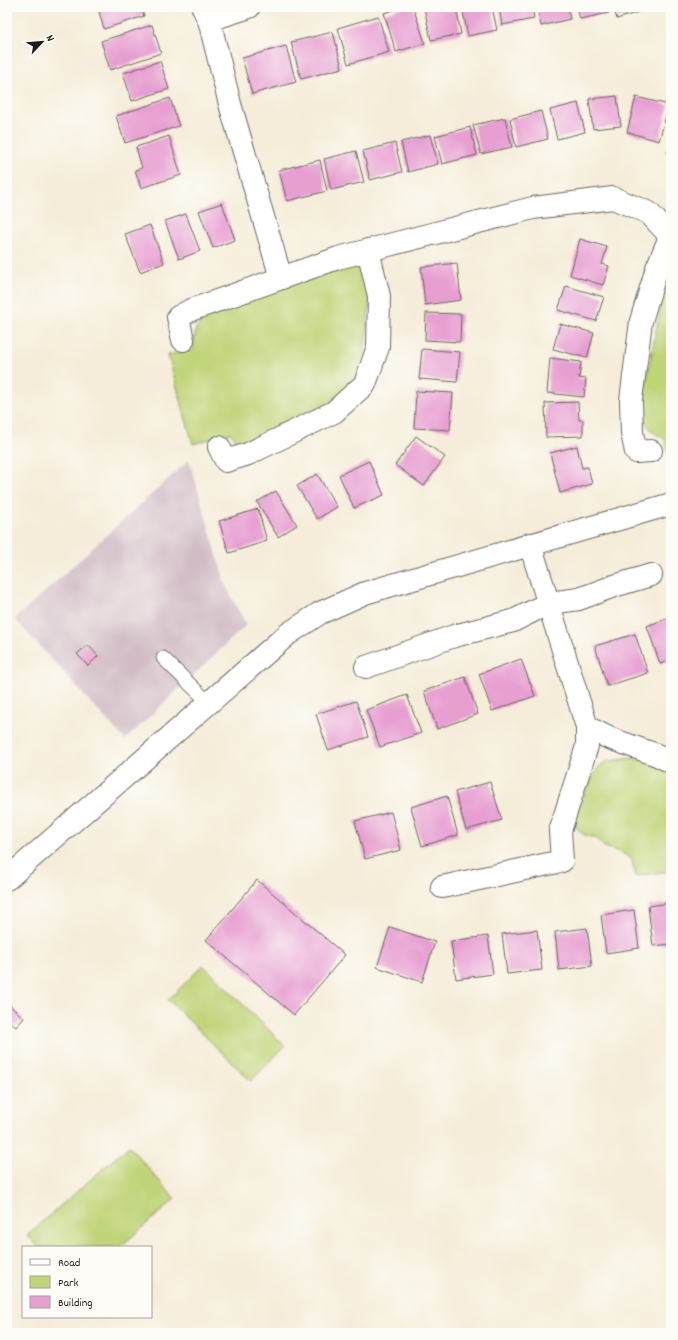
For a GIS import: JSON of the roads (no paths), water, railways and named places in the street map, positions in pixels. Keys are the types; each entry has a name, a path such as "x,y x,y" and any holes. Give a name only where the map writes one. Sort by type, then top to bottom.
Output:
{"street":[{"path":"249,7 206,14 230,104 281,278"},
{"path":"183,340 178,317 191,310 338,258 533,208 613,198 649,213 671,237 657,268 641,321 630,400 632,433 636,452 651,451"},
{"path":"219,447 226,461 248,454 334,412 365,384 378,347 380,296 368,250"},
{"path":"7,878 288,634 320,613 366,593 671,504"},
{"path":"442,887 562,861 560,831 587,746 587,727 530,544"},
{"path":"366,667 454,636 513,621 549,604 579,599 614,586 651,575"},
{"path":"587,727 609,738 657,755 671,762"}],"lane":[{"path":"163,658 209,703"}]}
